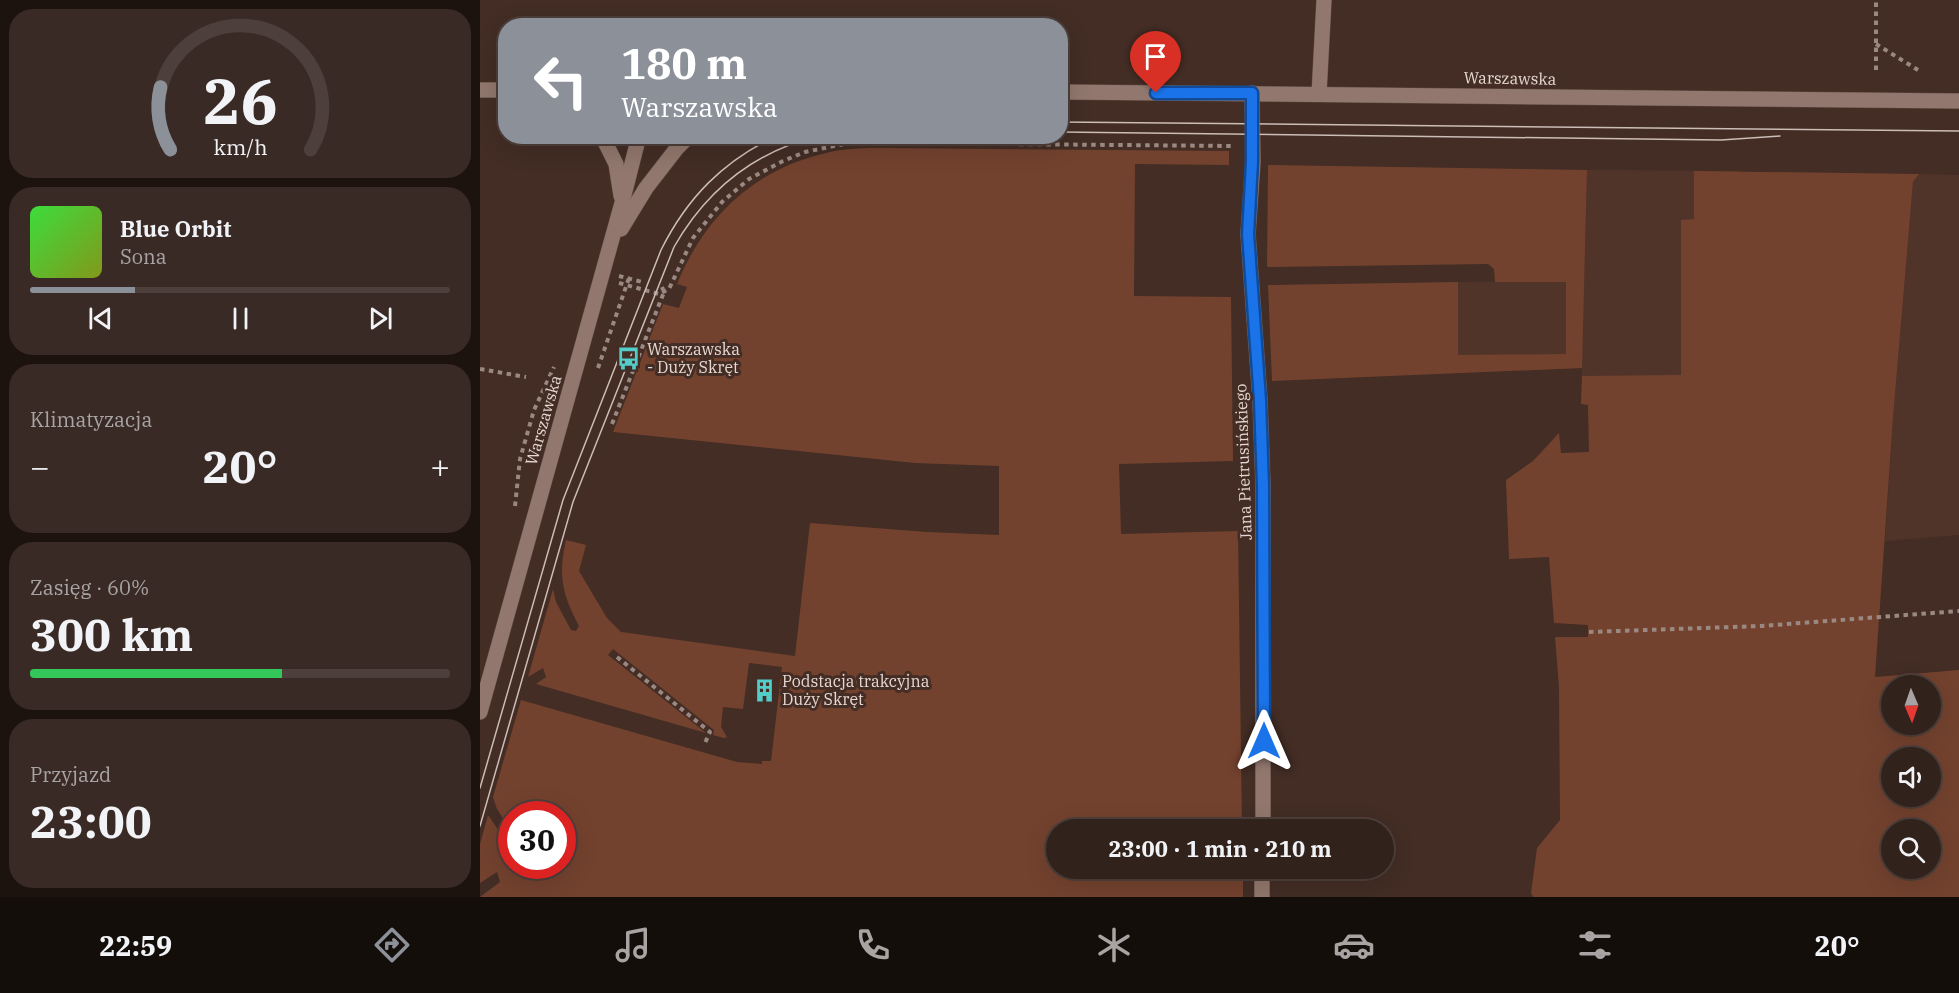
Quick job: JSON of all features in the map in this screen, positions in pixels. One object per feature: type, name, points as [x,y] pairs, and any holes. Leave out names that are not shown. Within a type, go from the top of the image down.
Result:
[{"type":"street","points":[[1319,94],[1324,0]]},
{"type":"street","points":[[480,90],[498,90]]},
{"type":"street","name":"Warszawska","points":[[1068,92],[1959,101]]},
{"type":"street","name":"Jana Pietrusińskiego","points":[[1252,93],[1248,234],[1260,400],[1263,486],[1263,819]]},
{"type":"street","points":[[606,144],[616,164],[622,203]]},
{"type":"street","name":"Warszawska","points":[[480,712],[637,144]]},
{"type":"street","points":[[612,237],[623,227],[646,188],[682,144]]},
{"type":"street","points":[[1262,879],[1262,897]]},
{"type":"path","points":[[1876,0],[1876,70]]},
{"type":"path","points":[[1876,44],[1918,70]]},
{"type":"path","points":[[663,289],[669,289],[693,238],[722,202],[749,180],[805,152],[844,144]]},
{"type":"path","points":[[997,144],[1252,145]]},
{"type":"path","points":[[616,275],[642,282]]},
{"type":"path","points":[[598,369],[629,278]]},
{"type":"path","points":[[614,281],[659,294],[663,289]]},
{"type":"path","points":[[612,424],[663,289]]},
{"type":"path","points":[[480,369],[526,377]]},
{"type":"path","points":[[1589,632],[1761,626],[1959,611]]},
{"type":"path","points":[[617,657],[710,732],[705,743]]},
{"type":"shaded area","points":[[863,148],[1229,151],[1229,165],[1135,164],[1134,296],[1231,297],[1233,461],[1119,464],[1121,534],[1238,531],[1242,819],[1046,819],[1046,879],[1243,879],[1243,897],[480,897],[500,882],[499,879],[576,879],[576,801],[498,801],[498,811],[493,797],[521,700],[737,762],[762,764],[762,761],[771,761],[782,667],[749,663],[743,709],[723,707],[721,727],[727,737],[724,738],[713,735],[714,730],[613,649],[608,655],[706,733],[536,684],[546,677],[543,668],[528,677],[553,589],[556,602],[571,630],[576,631],[579,626],[563,584],[562,564],[566,540],[586,545],[579,571],[607,618],[621,632],[795,656],[810,523],[999,535],[999,466],[915,463],[613,432],[663,304],[679,308],[687,287],[677,284],[688,260],[717,217],[755,184],[800,160],[841,150]]},
{"type":"shaded area","points":[[1268,165],[1587,170],[1582,368],[1272,381],[1268,285],[1458,282],[1458,355],[1566,354],[1566,282],[1495,282],[1494,269],[1488,264],[1267,267]]},
{"type":"shaded area","points":[[1587,170],[1739,171],[1737,398],[1581,404],[1582,368],[1458,373],[1458,282],[1584,281]]},
{"type":"shaded area","points":[[1694,171],[1919,174],[1913,182],[1893,418],[1875,677],[1881,676],[1881,735],[1941,735],[1941,675],[1899,675],[1959,670],[1959,897],[1533,897],[1531,893],[1537,848],[1560,820],[1559,687],[1555,637],[1588,637],[1588,625],[1554,623],[1549,557],[1509,559],[1506,480],[1533,461],[1559,433],[1561,453],[1589,452],[1588,405],[1581,404],[1582,376],[1681,375],[1681,220],[1694,219]]},
{"type":"shaded area","points":[[1919,174],[1959,175],[1959,535],[1885,541],[1913,182]]},
{"type":"shaded area","points":[[488,815],[498,830],[498,875],[497,872],[480,883],[480,844]]},
{"type":"tram line","points":[[1068,122],[1959,131]]},
{"type":"tram line","points":[[1068,132],[1721,140],[1780,136]]},
{"type":"tram line","points":[[480,788],[563,500],[661,250],[682,214],[708,183],[739,157],[761,144]]},
{"type":"tram line","points":[[480,826],[573,502],[674,247],[701,208],[734,176],[773,152],[793,144]]},
{"type":"place","name":"Warszawska - Duży Skręt","points":[[629,358]]},
{"type":"place","name":"Podstacja trakcyjna Duży Skręt","points":[[764,690]]},
{"type":"route","points":[[1156,93],[1252,93],[1252,162],[1248,234],[1260,400],[1263,486],[1264,741]]}]
